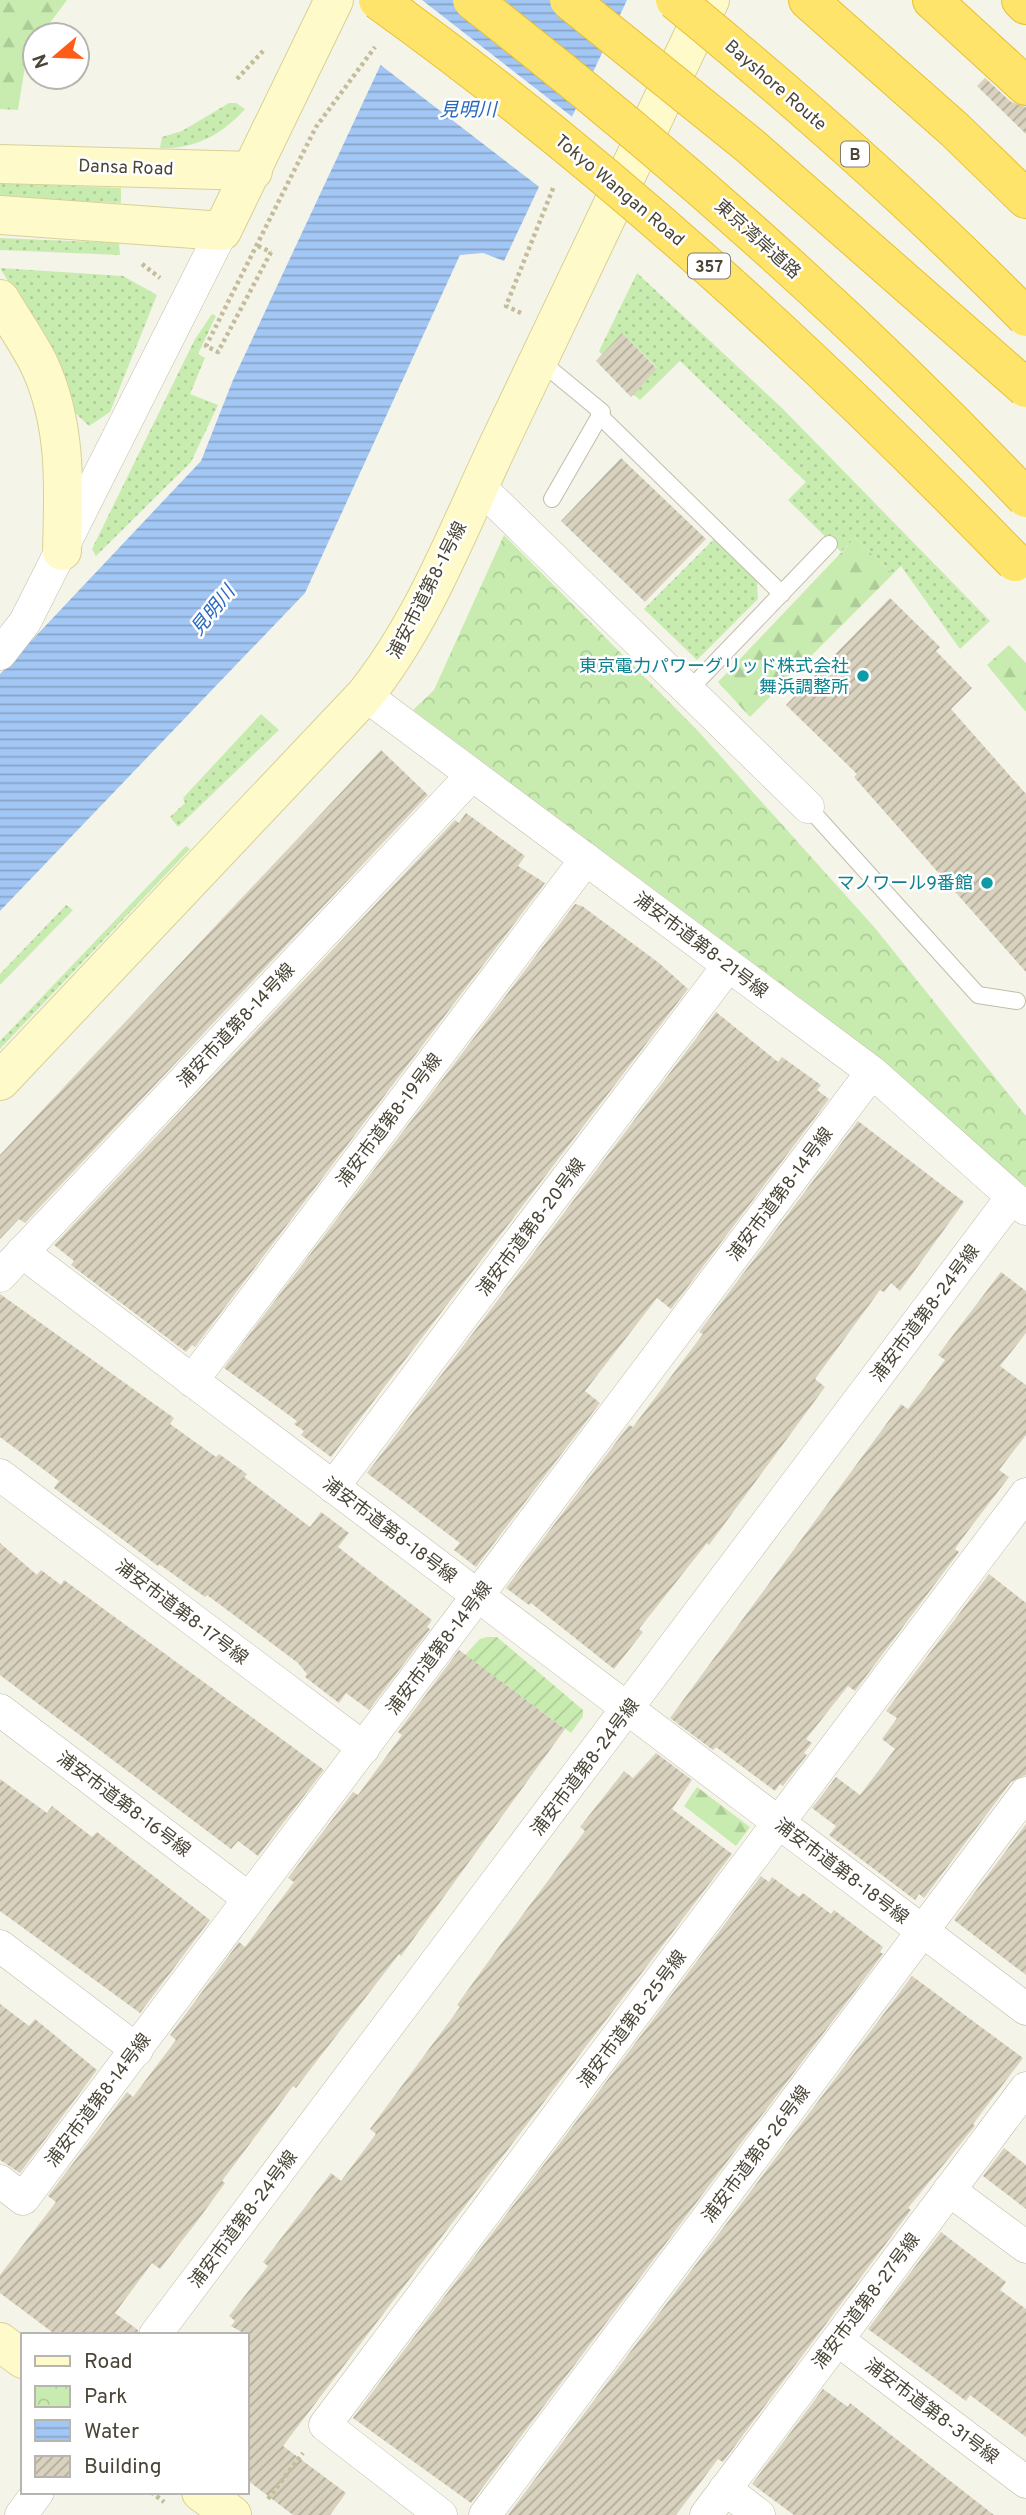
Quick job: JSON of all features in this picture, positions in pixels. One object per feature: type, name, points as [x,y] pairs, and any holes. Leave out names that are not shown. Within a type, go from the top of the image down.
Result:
[{"type":"highway","name":"Tokyo Wangan Road","points":[[378,0],[520,105],[718,273],[922,466],[1020,568]]},
{"type":"highway","name":"東京湾岸道路","points":[[471,0],[639,135],[790,268],[947,416],[1026,498]]},
{"type":"highway","points":[[569,0],[749,145],[1026,388]]},
{"type":"highway","name":"Bayshore Route","points":[[675,0],[779,86],[904,198],[1026,317]]},
{"type":"highway","points":[[808,0],[904,83],[1026,200]]},
{"type":"highway","points":[[932,0],[1026,86]]},
{"type":"highway","points":[[1021,0],[1026,5]]},
{"type":"street","points":[[0,654],[26,622],[62,551],[238,238],[253,171],[334,0]]},
{"type":"street","name":"浦安市道第8-1号線","points":[[0,1081],[365,695],[387,667],[415,618],[710,0]]},
{"type":"street","name":"Dansa Road","points":[[0,164],[253,171]]},
{"type":"street","points":[[0,215],[238,238]]},
{"type":"street","points":[[0,299],[39,364],[51,394],[65,461],[62,551]]},
{"type":"street","points":[[479,485],[808,807]]},
{"type":"street","name":"浦安市道第8-21号線","points":[[365,695],[872,1072],[1019,1203]]},
{"type":"street","name":"浦安市道第8-14号線","points":[[0,1276],[472,775]]},
{"type":"street","name":"浦安市道第8-19号線","points":[[192,1381],[586,859]]},
{"type":"street","name":"浦安市道第8-20号線","points":[[333,1487],[728,966]]},
{"type":"street","name":"浦安市道第8-14号線","points":[[0,2181],[23,2199],[872,1072]]},
{"type":"street","name":"浦安市道第8-24号線","points":[[157,2333],[628,1710],[1019,1203]]},
{"type":"street","name":"浦安市道第8-18号線","points":[[22,1252],[1026,2009]]},
{"type":"street","name":"浦安市道第8-17号線","points":[[0,1475],[364,1748]]},
{"type":"street","name":"浦安市道第8-25号線","points":[[325,2425],[1026,1494]]},
{"type":"street","name":"浦安市道第8-16号線","points":[[0,1710],[248,1898]]},
{"type":"street","name":"浦安市道第8-26号線","points":[[485,2515],[1026,1793]]},
{"type":"street","points":[[0,1946],[137,2050]]},
{"type":"street","name":"浦安市道第8-27号線","points":[[706,2515],[1026,2088]]},
{"type":"street","points":[[949,2190],[1026,2248]]},
{"type":"street","name":"浦安市道第8-31号線","points":[[838,2340],[1026,2482]]},
{"type":"street","points":[[0,2342],[21,2358]]},
{"type":"street","points":[[325,2425],[441,2515]]},
{"type":"street","points":[[725,2489],[759,2515]]},
{"type":"street","points":[[21,2515],[37,2494]]},
{"type":"street","points":[[206,2494],[247,2510]]},
{"type":"lane","points":[[539,360],[602,412],[552,499]]},
{"type":"lane","points":[[599,415],[782,594]]},
{"type":"lane","points":[[689,690],[829,544]]},
{"type":"lane","points":[[808,807],[978,995],[1017,1001]]},
{"type":"path","points":[[238,238],[271,252],[218,352],[206,346],[316,127],[377,45]]},
{"type":"path","points":[[525,315],[506,306],[556,182]]},
{"type":"path","points":[[247,2510],[325,2425]]},
{"type":"green space","points":[[0,0],[67,0],[51,21],[21,21],[21,91],[18,110],[0,109]]},
{"type":"green space","points":[[229,103],[236,103],[245,109],[217,133],[185,146],[160,148],[162,137],[182,131]]},
{"type":"green space","points":[[0,183],[121,188],[121,203],[0,198]]},
{"type":"green space","points":[[0,238],[119,243],[120,255],[0,250]]},
{"type":"green space","points":[[0,268],[123,276],[157,295],[110,412],[89,426],[72,410],[57,361]]},
{"type":"green space","points":[[637,273],[783,409],[990,621],[960,649],[901,566],[893,574],[855,538],[841,552],[788,500],[806,482],[680,361],[640,400],[633,394],[657,368],[623,334],[602,355],[599,351]]},
{"type":"green space","points":[[212,314],[216,316],[198,354],[205,358],[190,394],[218,405],[191,462],[96,556],[92,549],[195,339]]},
{"type":"green space","points":[[504,535],[698,731],[875,928],[1026,1116],[1026,1191],[847,1033],[413,710],[434,690]]},
{"type":"green space","points":[[715,538],[757,580],[758,599],[697,660],[644,609]]},
{"type":"green space","points":[[855,538],[893,574],[750,717],[718,682]]},
{"type":"green space","points":[[1009,645],[1026,663],[1026,712],[987,665]]},
{"type":"green space","points":[[261,714],[279,730],[178,827],[170,817],[185,803],[183,798]]},
{"type":"green space","points":[[186,846],[190,849],[0,1049],[0,1041]]},
{"type":"green space","points":[[66,905],[73,910],[0,985],[0,974]]},
{"type":"green space","points":[[497,1637],[583,1710],[583,1716],[571,1733],[465,1655],[480,1639]]},
{"type":"green space","points":[[697,1787],[750,1827],[736,1846],[684,1806]]},
{"type":"water","name":"見明川","points":[[411,0],[627,0],[504,261],[483,253],[460,255],[305,593],[0,911],[0,674],[201,461],[233,380]]},
{"type":"pier","points":[[408,0],[422,0],[575,119],[542,189],[378,63]]},
{"type":"building","points":[[985,78],[1011,102],[1026,107],[1026,134],[977,86]]},
{"type":"building","points":[[622,333],[657,369],[631,397],[596,361]]},
{"type":"building","points":[[621,458],[706,539],[645,602],[561,521]]},
{"type":"building","points":[[890,598],[940,647],[936,651],[972,688],[951,709],[1026,794],[1026,972],[854,777],[857,774],[786,705]]},
{"type":"building","points":[[381,750],[428,795],[25,1223],[19,1219],[0,1239],[0,1155]]},
{"type":"building","points":[[466,813],[525,856],[518,866],[545,883],[195,1347],[192,1345],[186,1352],[71,1265],[74,1261],[54,1245],[455,820],[459,823]]},
{"type":"building","points":[[575,904],[582,906],[659,963],[688,989],[331,1457],[301,1435],[304,1431],[294,1424],[297,1421],[224,1368]]},
{"type":"building","points":[[716,1012],[778,1062],[782,1057],[821,1085],[817,1090],[829,1099],[671,1309],[657,1298],[585,1391],[600,1403],[476,1567],[454,1550],[460,1543],[367,1473]]},
{"type":"building","points":[[858,1121],[964,1202],[900,1291],[891,1283],[884,1292],[880,1290],[815,1379],[825,1387],[709,1545],[707,1543],[639,1629],[643,1632],[614,1669],[531,1603],[529,1605],[506,1588],[629,1425],[633,1427],[703,1334],[699,1332]]},
{"type":"building","points":[[1001,1272],[1026,1291],[1026,1333],[1000,1366],[1026,1385],[1026,1435],[999,1470],[1009,1477],[955,1549],[959,1552],[855,1691],[848,1686],[806,1739],[812,1743],[804,1753],[807,1755],[783,1786],[780,1784],[775,1791],[716,1747],[713,1750],[670,1718],[901,1404],[908,1409],[945,1360],[938,1355]]},
{"type":"building","points":[[0,1294],[174,1418],[170,1424],[216,1457],[219,1454],[247,1474],[244,1477],[310,1527],[321,1512],[349,1533],[338,1547],[432,1620],[427,1627],[430,1629],[369,1710],[346,1693],[339,1703],[305,1677],[307,1674],[298,1663],[207,1595],[205,1597],[159,1564],[158,1566],[54,1488],[59,1481],[0,1437]]},
{"type":"building","points":[[0,1543],[37,1575],[41,1570],[61,1585],[64,1580],[324,1770],[258,1856],[238,1841],[231,1849],[0,1675]]},
{"type":"building","points":[[989,1574],[1026,1603],[1026,1775],[1011,1782],[924,1898],[919,1894],[915,1900],[829,1835],[836,1826],[812,1808],[836,1777],[860,1795],[895,1749],[882,1739],[897,1718],[886,1711]]},
{"type":"building","points":[[459,1650],[565,1729],[401,1956],[399,1954],[296,2088],[293,2086],[222,2181],[225,2183],[195,2224],[160,2269],[152,2263],[115,2313],[138,2330],[137,2333],[53,2333],[0,2293],[0,2275],[56,2202],[48,2196],[127,2092],[133,2097],[176,2040],[170,2035],[239,1942],[245,1947],[294,1882],[288,1878],[353,1792],[358,1795],[402,1735],[398,1732]]},
{"type":"building","points":[[656,1753],[692,1780],[672,1809],[732,1854],[283,2446],[346,2493],[330,2515],[293,2515],[248,2481],[248,2333],[231,2326],[235,2321],[229,2316],[268,2266],[263,2262],[331,2173],[341,2181],[376,2134],[370,2129],[585,1831],[580,1827],[624,1771],[633,1778]]},
{"type":"building","points":[[0,1779],[47,1813],[52,1806],[92,1837],[97,1832],[210,1920],[140,2013],[0,1911]]},
{"type":"building","points":[[1026,1824],[1026,1975],[954,1920]]},
{"type":"building","points":[[761,1876],[769,1882],[772,1877],[799,1897],[803,1893],[831,1914],[834,1910],[883,1947],[880,1952],[883,1954],[471,2503],[353,2418]]},
{"type":"building","points":[[912,1976],[1023,2058],[973,2124],[975,2126],[908,2208],[911,2210],[723,2462],[718,2459],[676,2515],[508,2515]]},
{"type":"building","points":[[0,2004],[29,2026],[35,2019],[97,2070],[20,2173],[0,2160]]},
{"type":"building","points":[[1004,2148],[1026,2165],[1026,2209],[983,2176]]},
{"type":"building","points":[[941,2232],[1006,2282],[1000,2290],[1026,2309],[1026,2437],[970,2395],[966,2401],[868,2329]]},
{"type":"building","points":[[823,2389],[848,2407],[850,2403],[994,2515],[794,2515],[752,2484]]},
{"type":"place","name":"東京電力パワーグリッド株式会社 舞浜調整所","points":[[863,676]]},
{"type":"place","name":"マノワール9番館","points":[[987,883]]}]
